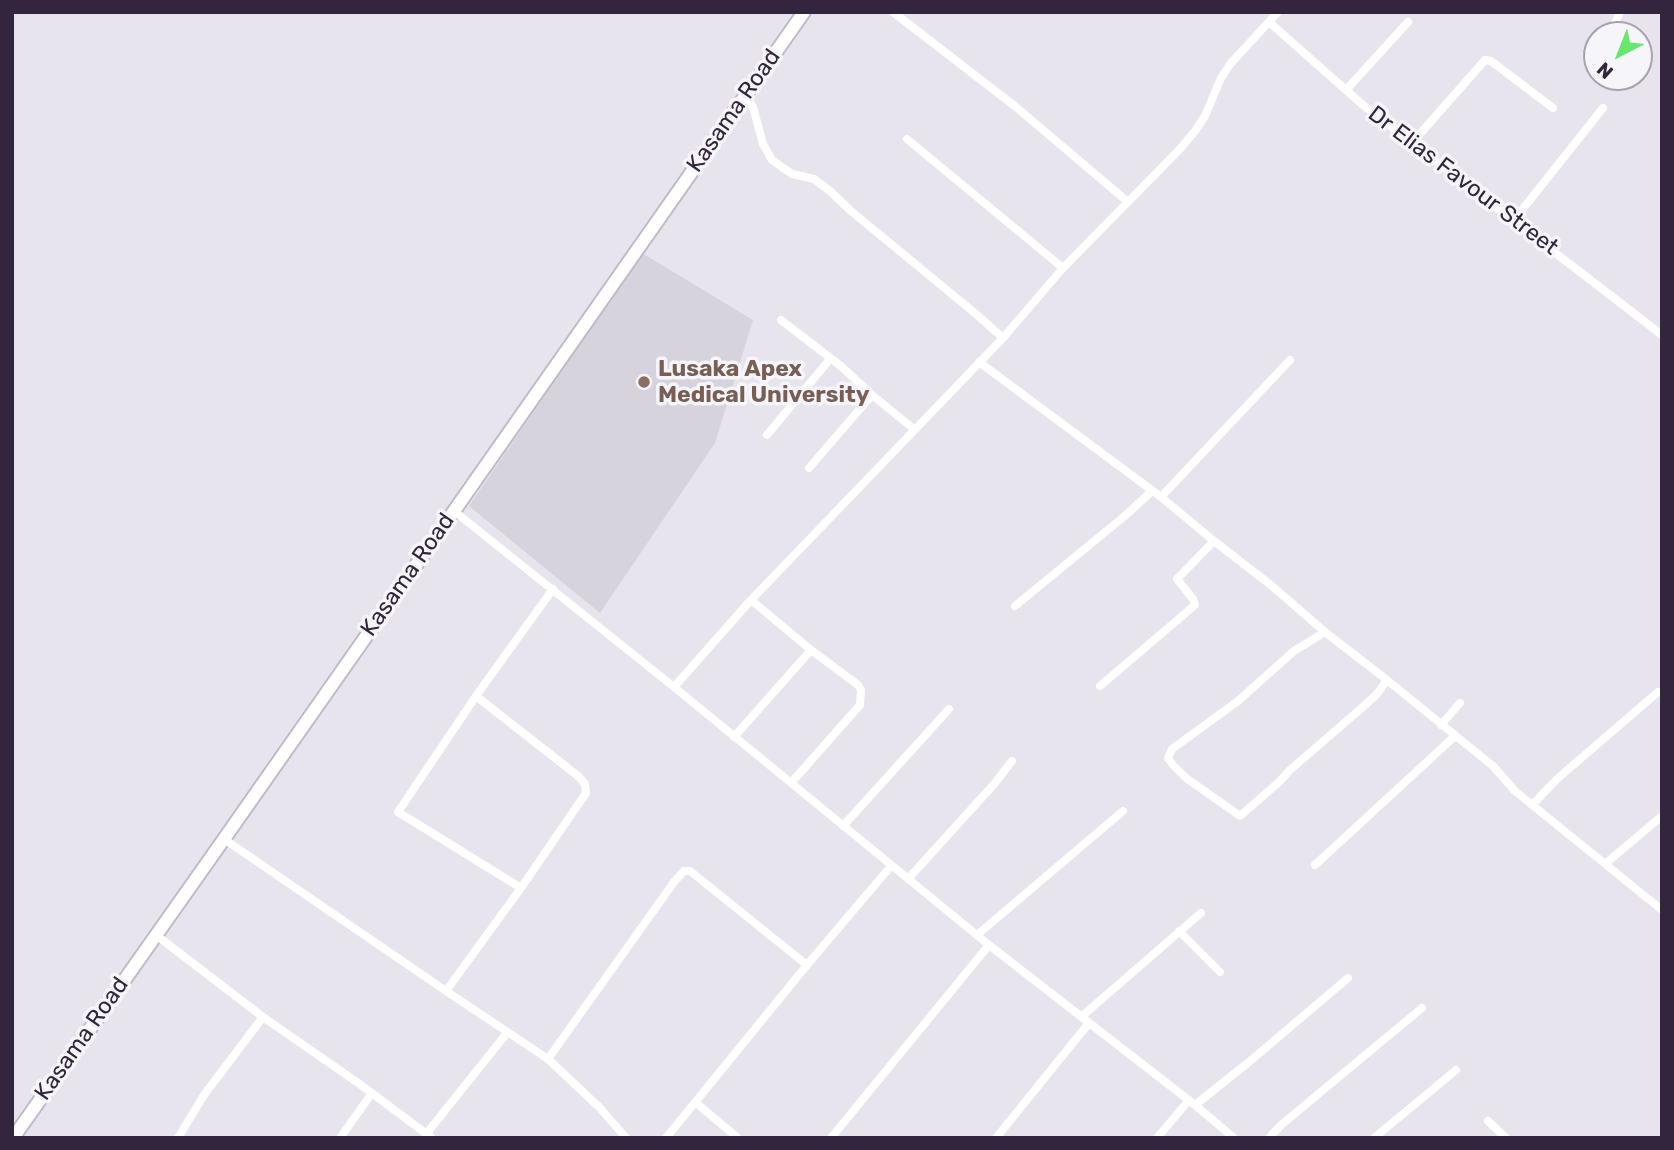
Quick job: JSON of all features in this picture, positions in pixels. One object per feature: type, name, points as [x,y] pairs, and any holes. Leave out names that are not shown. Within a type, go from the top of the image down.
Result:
[{"type":"street","name":"Kasama Road","points":[[12,1138],[804,12]]},
{"type":"street","points":[[893,12],[1007,100],[1128,202]]},
{"type":"street","points":[[674,687],[751,600],[1003,338],[1063,268],[1180,149],[1205,116],[1221,78],[1231,63],[1278,12]]},
{"type":"street","name":"Dr Elias Favour Street","points":[[1269,22],[1411,144],[1662,335]]},
{"type":"street","points":[[1346,90],[1408,22]]},
{"type":"street","points":[[1411,144],[1485,60],[1491,61],[1553,108]]},
{"type":"street","points":[[742,100],[753,107],[763,144],[772,160],[792,174],[814,179],[830,191],[1003,338]]},
{"type":"street","points":[[1514,220],[1603,108]]},
{"type":"street","points":[[907,139],[1063,268]]},
{"type":"street","points":[[781,320],[842,367],[914,429]]},
{"type":"street","points":[[767,435],[830,359]]},
{"type":"street","points":[[1161,497],[1290,360]]},
{"type":"street","points":[[979,362],[1161,497],[1272,586],[1325,632],[1493,766],[1515,791],[1662,910]]},
{"type":"street","points":[[809,468],[872,395]]},
{"type":"street","points":[[1015,606],[1152,491]]},
{"type":"street","points":[[454,511],[989,945],[1192,1102],[1234,1138]]},
{"type":"street","points":[[1100,686],[1195,605],[1177,579],[1214,541]]},
{"type":"street","points":[[521,888],[398,812],[476,696],[553,589]]},
{"type":"street","points":[[751,600],[861,690],[860,705],[791,783]]},
{"type":"street","points":[[1325,632],[1294,651],[1238,701],[1172,749],[1168,758],[1172,765],[1240,816],[1377,694],[1387,680]]},
{"type":"street","points":[[734,737],[810,650]]},
{"type":"street","points":[[1532,805],[1557,779],[1658,692]]},
{"type":"street","points":[[446,992],[586,793],[585,784],[578,776],[476,696]]},
{"type":"street","points":[[1441,724],[1460,703]]},
{"type":"street","points":[[844,826],[949,709]]},
{"type":"street","points":[[1315,865],[1455,736]]},
{"type":"street","points":[[908,879],[1012,761]]},
{"type":"street","points":[[977,935],[1123,811]]},
{"type":"street","points":[[1605,864],[1662,816]]},
{"type":"street","points":[[224,839],[548,1059],[600,1108],[626,1138]]},
{"type":"street","points":[[666,1138],[891,866]]},
{"type":"street","points":[[548,1059],[674,882],[684,872],[690,871],[807,965]]},
{"type":"street","points":[[1081,1017],[1201,913]]},
{"type":"street","points":[[1179,932],[1220,972]]},
{"type":"street","points":[[156,935],[263,1017],[429,1135],[507,1032]]},
{"type":"street","points":[[831,1138],[989,945]]},
{"type":"street","points":[[1157,1138],[1192,1102],[1249,1062],[1348,978]]},
{"type":"street","points":[[1269,1138],[1422,1008]]},
{"type":"street","points":[[178,1138],[204,1095],[263,1017]]},
{"type":"street","points":[[996,1138],[1089,1023]]},
{"type":"street","points":[[1374,1138],[1457,1070]]},
{"type":"street","points":[[340,1138],[372,1093]]},
{"type":"street","points":[[695,1102],[738,1138]]},
{"type":"street","points":[[1488,1121],[1506,1138]]},
{"type":"shaded area","name":"Lusaka Apex Medical University","points":[[642,253],[753,320],[715,443],[600,613],[469,506]]},
{"type":"place","name":"Lusaka Apex Medical University","points":[[644,382]]}]
